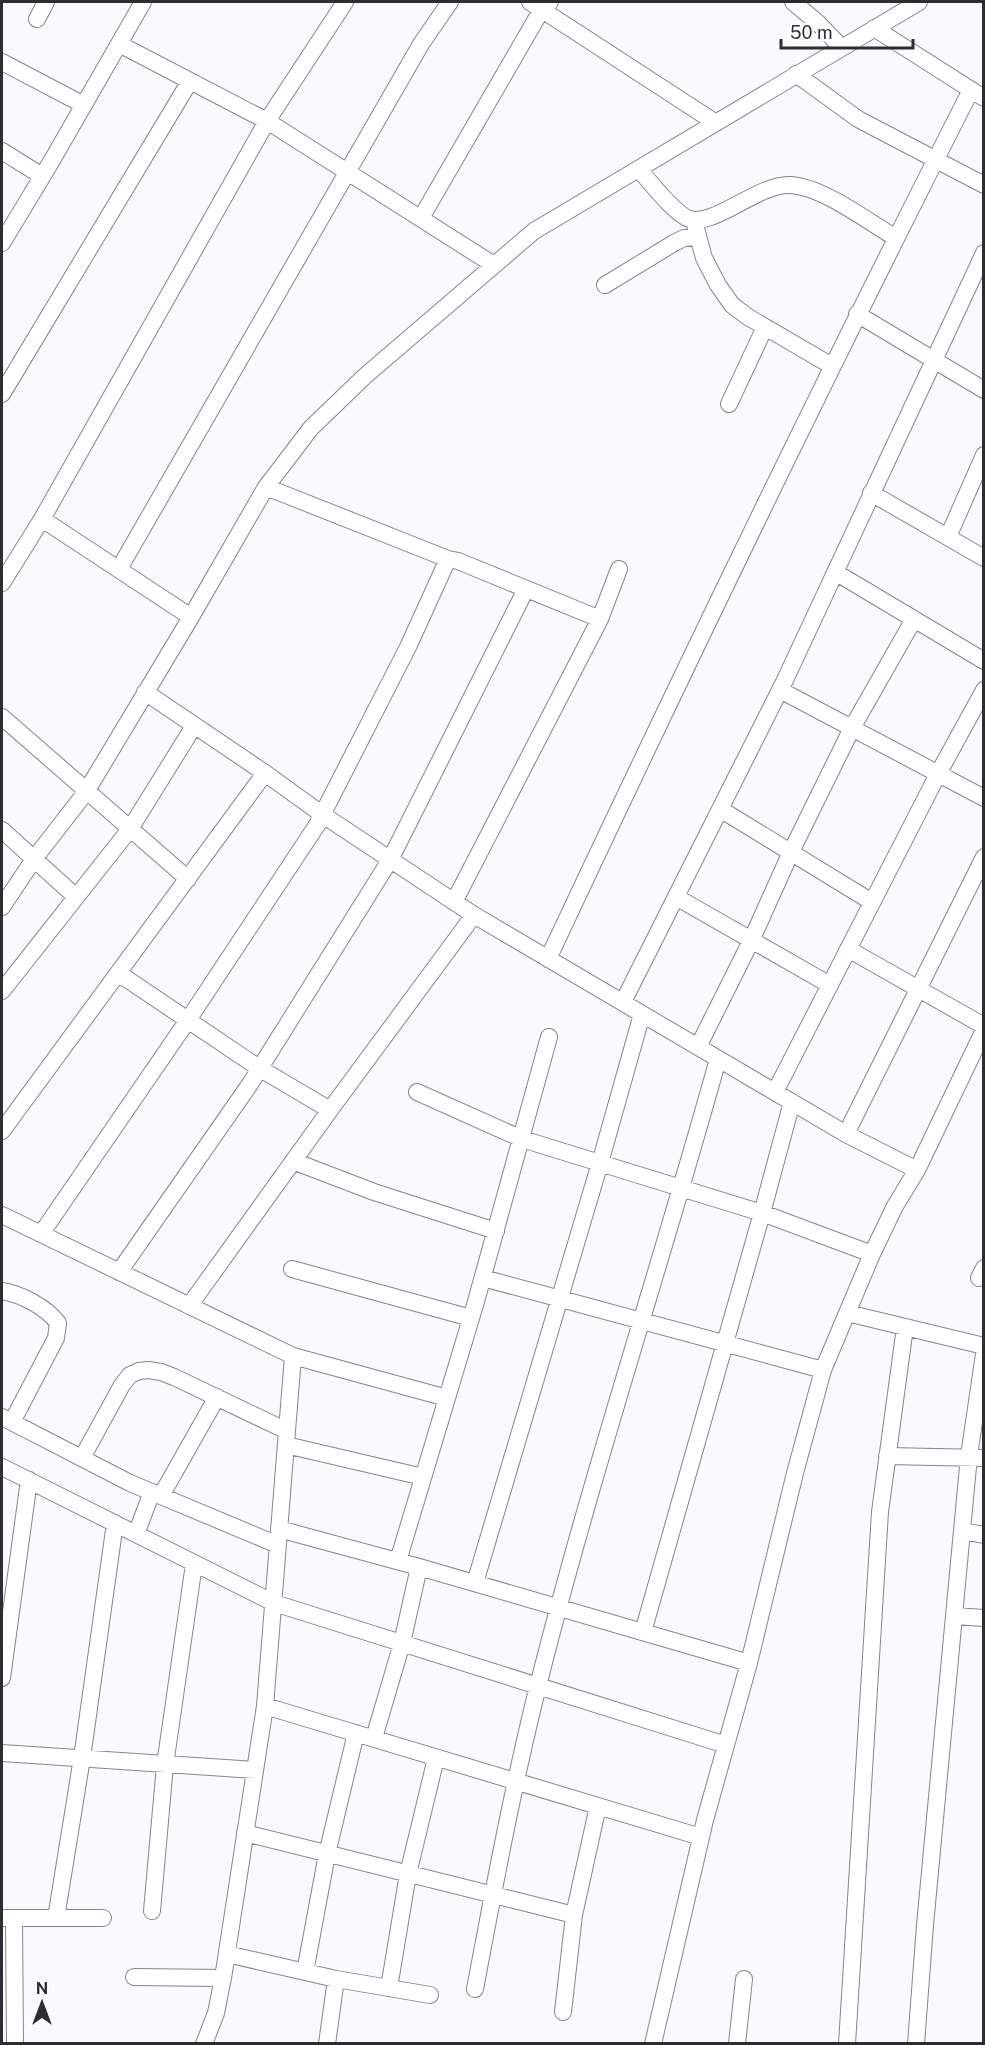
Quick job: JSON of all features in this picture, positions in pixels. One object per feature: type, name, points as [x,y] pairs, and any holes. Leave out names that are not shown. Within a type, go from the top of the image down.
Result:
[{"type":"street","points":[[37,19],[46,2]]},
{"type":"street","points":[[2,243],[143,2]]},
{"type":"street","points":[[2,583],[42,519],[267,121],[345,2]]},
{"type":"street","points":[[119,569],[421,44],[450,2]]},
{"type":"street","points":[[793,2],[819,23],[841,47]]},
{"type":"street","points":[[2,906],[34,859],[86,792],[266,487],[311,428],[365,376],[534,231],[919,2]]},
{"type":"street","points":[[421,218],[540,4],[716,123]]},
{"type":"street","points":[[548,958],[681,675],[831,366],[935,161],[977,94],[874,28]]},
{"type":"street","points":[[118,44],[267,121],[494,265]]},
{"type":"street","points":[[3,66],[84,105]]},
{"type":"street","points":[[796,74],[858,119],[935,161],[984,184]]},
{"type":"street","points":[[2,394],[190,81]]},
{"type":"street","points":[[2,151],[42,176]]},
{"type":"street","points":[[638,169],[696,229],[709,267],[732,305],[831,366]]},
{"type":"street","points":[[605,285],[684,238],[705,220],[758,192],[775,186],[789,185],[812,189],[896,238]]},
{"type":"street","points":[[623,1002],[780,690],[984,253]]},
{"type":"street","points":[[857,315],[984,390]]},
{"type":"street","points":[[729,404],[765,327]]},
{"type":"street","points":[[948,537],[984,455]]},
{"type":"street","points":[[266,487],[600,619]]},
{"type":"street","points":[[871,493],[984,558]]},
{"type":"street","points":[[42,519],[191,616]]},
{"type":"street","points":[[41,1234],[188,1020],[323,815],[408,647],[448,559]]},
{"type":"street","points":[[454,902],[600,619],[620,569]]},
{"type":"street","points":[[835,572],[984,661]]},
{"type":"street","points":[[118,1272],[259,1068],[390,860],[526,589]]},
{"type":"street","points":[[698,1047],[852,728],[914,620]]},
{"type":"street","points":[[780,690],[984,798]]},
{"type":"street","points":[[775,1092],[938,774],[984,690]]},
{"type":"street","points":[[145,692],[323,815],[474,915],[846,1134],[917,1170]]},
{"type":"street","points":[[2,717],[188,879]]},
{"type":"street","points":[[2,991],[130,829],[194,726]]},
{"type":"street","points":[[2,1131],[265,773]]},
{"type":"street","points":[[720,809],[872,902]]},
{"type":"street","points":[[2,830],[76,897]]},
{"type":"street","points":[[846,1134],[984,857]]},
{"type":"street","points":[[676,897],[830,985]]},
{"type":"street","points":[[189,1306],[474,915]]},
{"type":"street","points":[[653,2043],[701,1837],[749,1663],[795,1473],[823,1370],[872,1254],[895,1206],[917,1170],[984,1028],[848,949]]},
{"type":"street","points":[[118,973],[259,1068],[330,1110]]},
{"type":"street","points":[[476,1584],[642,1014]]},
{"type":"street","points":[[398,1562],[483,1278],[549,1038]]},
{"type":"street","points":[[475,1989],[515,1781],[538,1686],[718,1059]]},
{"type":"street","points":[[417,1092],[522,1139],[762,1213],[872,1254]]},
{"type":"street","points":[[643,1632],[726,1344],[792,1102]]},
{"type":"street","points":[[293,1161],[374,1192],[496,1231]]},
{"type":"street","points":[[2,1215],[293,1356],[447,1398]]},
{"type":"street","points":[[292,1269],[471,1318]]},
{"type":"street","points":[[483,1278],[823,1370]]},
{"type":"street","points":[[2,1292],[37,1305],[58,1323],[53,1344],[7,1420],[82,1458],[157,1494],[278,1537],[419,1567],[749,1663]]},
{"type":"street","points":[[847,1312],[984,1346]]},
{"type":"street","points":[[847,2043],[880,1512],[905,1327]]},
{"type":"street","points":[[916,2043],[924,1925],[963,1531],[976,1457],[984,1354]]},
{"type":"street","points":[[204,2043],[216,2013],[223,1978],[265,1706],[293,1356]]},
{"type":"street","points":[[82,1458],[122,1385],[130,1375],[148,1370],[174,1377],[217,1397],[287,1438],[423,1477]]},
{"type":"street","points":[[136,1534],[157,1494],[217,1397]]},
{"type":"street","points":[[887,1455],[976,1457]]},
{"type":"street","points":[[2,1467],[274,1603],[726,1745]]},
{"type":"street","points":[[2,1678],[29,1480]]},
{"type":"street","points":[[56,1918],[82,1758],[115,1523]]},
{"type":"street","points":[[963,1531],[984,1535]]},
{"type":"street","points":[[152,1911],[165,1765],[194,1564]]},
{"type":"street","points":[[374,1738],[402,1643],[419,1567]]},
{"type":"street","points":[[955,1616],[984,1618]]},
{"type":"street","points":[[265,1706],[701,1837]]},
{"type":"street","points":[[305,1972],[327,1854],[356,1733]]},
{"type":"street","points":[[2,1753],[255,1770]]},
{"type":"street","points":[[389,1988],[408,1874],[436,1758]]},
{"type":"street","points":[[563,2012],[574,1916],[598,1806]]},
{"type":"street","points":[[245,1833],[574,1916]]},
{"type":"street","points":[[15,2043],[8,1919],[103,1918]]},
{"type":"street","points":[[227,1954],[336,1980],[430,1995]]},
{"type":"street","points":[[134,1977],[223,1978]]},
{"type":"street","points":[[737,2043],[744,1979]]},
{"type":"street","points":[[327,2043],[336,1980]]}]
